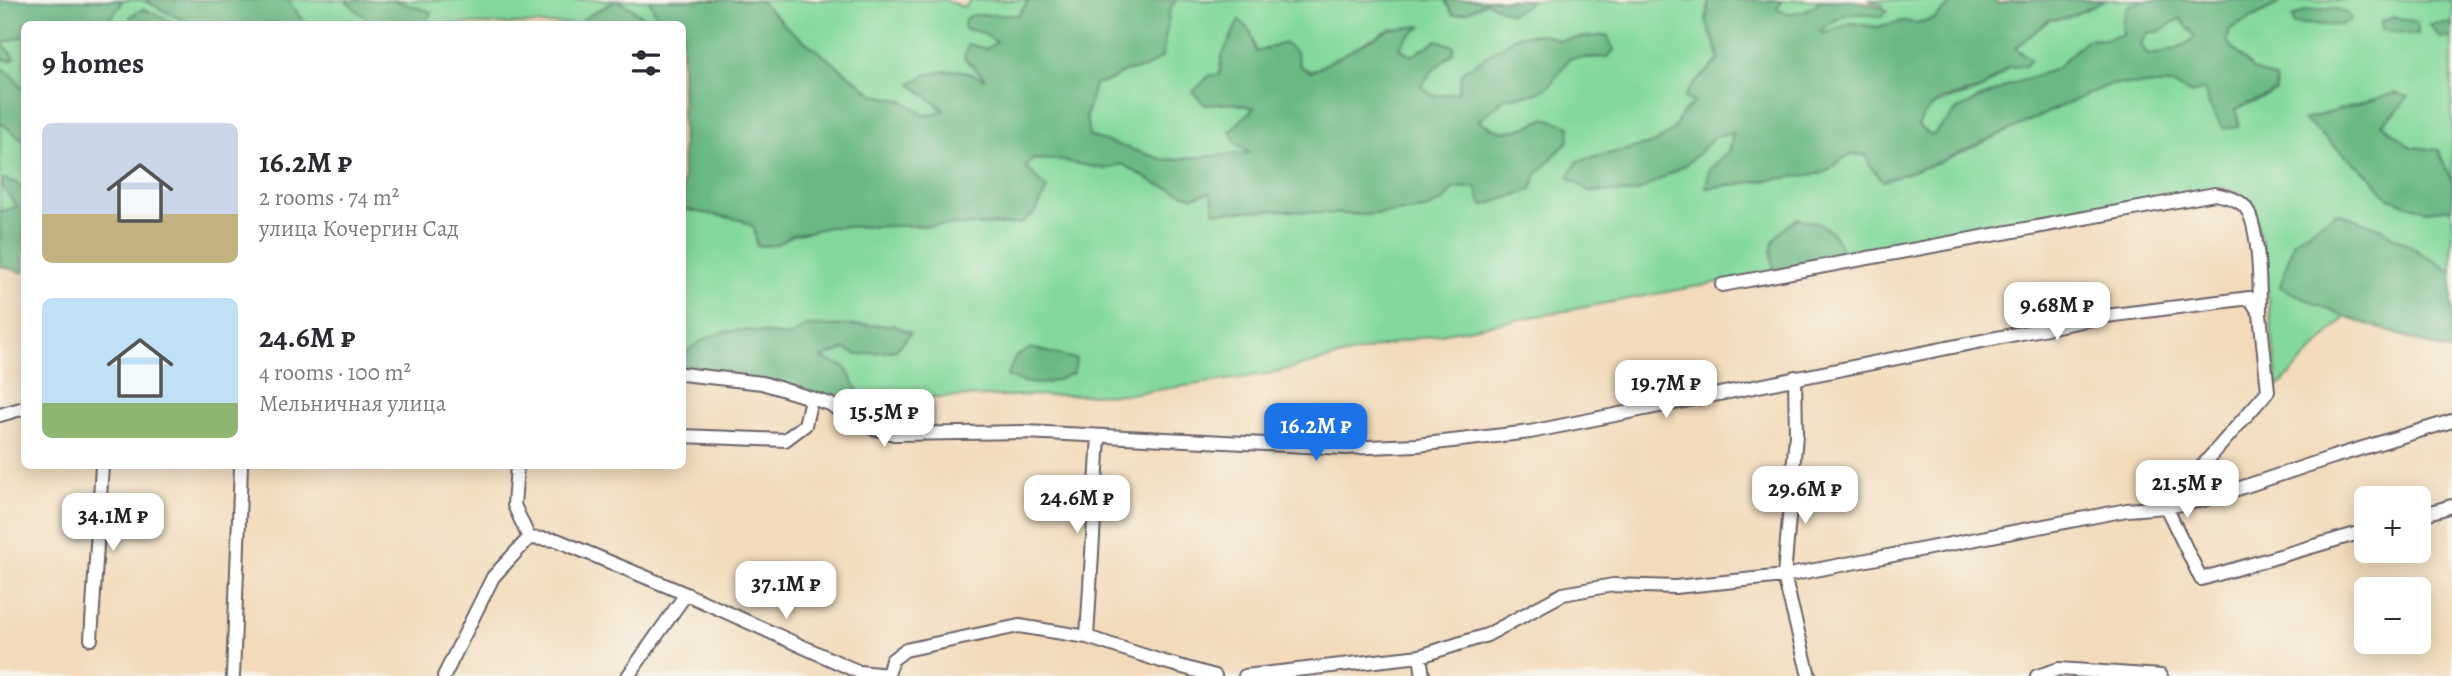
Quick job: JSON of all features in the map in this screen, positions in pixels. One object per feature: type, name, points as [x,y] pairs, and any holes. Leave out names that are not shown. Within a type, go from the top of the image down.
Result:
[{"type":"street","points":[[1722,285],[2216,194],[2243,204],[2250,215],[2259,261],[2260,314],[2268,391],[2165,507]]},
{"type":"street","points":[[686,374],[762,383],[830,404],[855,423],[894,434],[1026,432],[1345,448],[1417,445],[1530,432],[2106,316],[2250,298],[2260,314]]},
{"type":"street","points":[[1795,377],[1796,435],[1784,576],[1809,676]]},
{"type":"street","points":[[686,436],[785,440],[805,425],[811,399]]},
{"type":"street","points":[[0,415],[21,409]]},
{"type":"street","points":[[1245,676],[1420,656],[1487,635],[1563,594],[1612,585],[1675,587],[1784,576],[2127,510],[2204,500],[2452,421]]},
{"type":"street","points":[[1087,637],[1099,436]]},
{"type":"street","points":[[91,639],[102,469]]},
{"type":"street","points":[[233,676],[241,469]]},
{"type":"street","points":[[517,469],[514,505],[529,538]]},
{"type":"street","points":[[2431,512],[2452,506]]},
{"type":"street","points":[[2165,507],[2201,579],[2354,534]]},
{"type":"street","points":[[529,538],[557,540],[859,671],[888,675],[892,660],[905,650],[1018,626],[1087,637],[1215,676]]},
{"type":"street","points":[[444,676],[494,577],[529,538]]},
{"type":"street","points":[[628,676],[686,594]]},
{"type":"street","points":[[1420,656],[1423,676]]},
{"type":"street","points":[[2037,676],[2059,669],[2161,676]]},
{"type":"green space","points":[[0,0],[120,0],[121,5],[108,21],[21,21],[21,37],[2,43],[15,58],[11,61],[0,58]]},
{"type":"green space","points":[[120,0],[143,0],[185,21],[169,21],[143,10],[131,16],[130,21],[108,21],[121,5]]},
{"type":"green space","points":[[143,0],[288,0],[303,21],[185,21]]},
{"type":"green space","points":[[288,0],[345,0],[370,21],[303,21]]},
{"type":"green space","points":[[345,0],[392,0],[432,12],[426,21],[370,21]]},
{"type":"green space","points":[[392,0],[617,0],[582,21],[426,21],[431,12]]},
{"type":"green space","points":[[617,0],[640,14],[644,21],[582,21]]},
{"type":"green space","points":[[619,0],[649,0],[660,21],[644,21],[640,14]]},
{"type":"green space","points":[[649,0],[759,0],[789,29],[875,95],[903,101],[926,116],[944,110],[911,84],[927,74],[958,70],[986,79],[964,58],[968,44],[986,49],[997,42],[981,32],[964,29],[965,19],[972,15],[1018,15],[1028,2],[1026,0],[1176,0],[1170,9],[1162,57],[1145,68],[1124,72],[1111,80],[1095,84],[1086,116],[1089,136],[1165,160],[1249,153],[1236,143],[1230,131],[1254,108],[1233,103],[1205,105],[1193,92],[1210,75],[1219,75],[1222,56],[1239,20],[1251,32],[1256,52],[1284,43],[1296,52],[1300,66],[1311,72],[1390,29],[1423,26],[1408,36],[1399,48],[1412,56],[1437,40],[1454,46],[1453,53],[1432,71],[1421,86],[1434,96],[1458,92],[1462,72],[1519,35],[1543,34],[1558,40],[1607,35],[1614,50],[1608,57],[1570,58],[1549,86],[1537,93],[1505,98],[1479,120],[1496,130],[1504,131],[1520,129],[1546,118],[1570,126],[1569,140],[1537,174],[1531,190],[1482,206],[1476,187],[1454,188],[1443,201],[1426,209],[1364,215],[1273,210],[1215,212],[1211,192],[1193,197],[1157,184],[1122,164],[1105,169],[1058,160],[1033,159],[1026,167],[1047,189],[1036,212],[1020,224],[829,227],[793,235],[775,245],[757,246],[754,227],[741,220],[686,210],[686,21],[660,21]]},
{"type":"green space","points":[[759,0],[945,0],[963,7],[973,0],[1028,2],[1018,15],[964,29],[981,32],[997,42],[986,49],[988,80],[949,71],[931,74],[911,83],[945,111],[926,116],[903,101],[875,95],[789,29]]},
{"type":"green space","points":[[1176,0],[1445,0],[1454,15],[1467,12],[1486,2],[1528,4],[1530,0],[1708,0],[1707,22],[1719,60],[1707,73],[1695,102],[1682,113],[1673,130],[1655,143],[1578,161],[1589,191],[1634,193],[1687,164],[1715,137],[1733,132],[1730,150],[1709,170],[1707,188],[1823,173],[1850,154],[1866,155],[1871,167],[1883,181],[1942,161],[2110,84],[2174,85],[2192,94],[2204,89],[2210,107],[2239,126],[2236,109],[2276,91],[2275,79],[2252,69],[2227,42],[2230,29],[2285,0],[2452,0],[2452,182],[2438,150],[2411,147],[2382,123],[2396,112],[2408,97],[2305,121],[2372,178],[2389,198],[2426,211],[2452,208],[2452,272],[2381,229],[2280,286],[2345,317],[2278,387],[2262,241],[2250,201],[2225,188],[1408,340],[1267,374],[1129,394],[932,397],[933,432],[881,428],[859,415],[861,396],[820,358],[845,349],[806,326],[788,337],[746,331],[721,333],[709,337],[686,353],[686,210],[741,220],[754,227],[758,246],[775,245],[793,235],[829,227],[1020,224],[1026,167],[1032,159],[1058,160],[1105,169],[1122,164],[1157,184],[1211,192],[1216,212],[1273,210],[1364,215],[1426,209],[1443,201],[1454,188],[1477,187],[1482,206],[1531,190],[1536,174],[1569,140],[1546,118],[1523,129],[1499,132],[1478,120],[1505,98],[1537,93],[1549,86],[1570,58],[1607,57],[1606,35],[1558,40],[1543,34],[1458,92],[1434,96],[1420,87],[1432,71],[1453,53],[1437,40],[1412,56],[1399,47],[1421,27],[1390,29],[1311,72],[1267,49],[1256,52],[1251,32],[1230,41],[1222,56],[1219,75],[1206,105],[1233,103],[1255,108],[1231,131],[1250,153],[1165,160],[1088,136],[1086,116],[1095,84],[1111,80],[1124,72],[1145,68],[1162,57],[1170,9]]},
{"type":"green space","points":[[1445,0],[1530,0],[1511,14],[1486,2],[1467,12],[1453,15]]},
{"type":"green space","points":[[1708,0],[1782,0],[1777,9],[1794,13],[1806,10],[1821,0],[1847,1],[1874,5],[1887,11],[1882,17],[1862,14],[1843,16],[1820,31],[1824,34],[1851,23],[1877,27],[1903,21],[1916,23],[1934,19],[1956,0],[1991,0],[2000,4],[2012,0],[2106,0],[2067,18],[2049,20],[2015,48],[2031,60],[2025,66],[2008,67],[1982,89],[1937,102],[1924,115],[1918,126],[1932,136],[1958,109],[2009,85],[2056,69],[2086,40],[2123,35],[2122,23],[2128,5],[2140,0],[2285,0],[2230,29],[2227,42],[2252,69],[2275,79],[2276,91],[2236,109],[2239,126],[2223,129],[2204,90],[2192,94],[2174,85],[2110,84],[1942,161],[1883,181],[1871,167],[1866,155],[1850,154],[1823,173],[1706,188],[1709,170],[1730,150],[1733,133],[1715,137],[1687,164],[1635,193],[1589,191],[1568,177],[1578,161],[1655,143],[1673,130],[1682,113],[1694,102],[1684,98],[1689,89],[1719,60],[1707,22]],"holes":[[[2180,18],[2196,37],[2174,49],[2148,55],[2140,44],[2149,32],[2158,32]]]},
{"type":"green space","points":[[1782,0],[1821,0],[1806,10],[1788,13],[1777,9]]},
{"type":"green space","points":[[1869,0],[1956,0],[1934,19],[1916,23],[1903,21],[1877,27],[1851,23],[1823,34],[1819,31],[1849,14],[1882,17],[1883,5]]},
{"type":"green space","points":[[2106,0],[2140,0],[2123,35],[2086,40],[2056,69],[1989,94],[1958,109],[1932,137],[1918,126],[1922,117],[1936,105],[1981,89],[1998,77],[2023,53],[2015,48],[2049,20],[2067,18]]},
{"type":"green space","points":[[2334,8],[2348,14],[2351,19],[2342,25],[2294,24],[2293,17],[2305,11]]},
{"type":"green space","points":[[143,9],[169,21],[130,21],[131,16]]},
{"type":"green space","points":[[2394,17],[2417,22],[2418,35],[2382,30],[2381,22]]},
{"type":"green space","points":[[2180,18],[2197,37],[2174,49],[2149,55],[2140,44],[2149,32],[2158,31]]},
{"type":"green space","points":[[2429,24],[2452,24],[2452,38],[2441,38]]},
{"type":"green space","points":[[21,37],[21,87],[11,74],[0,68],[0,58],[11,61],[15,58],[2,43]]},
{"type":"green space","points":[[0,68],[11,74],[21,87],[21,139],[0,122]]},
{"type":"green space","points":[[2395,93],[2408,97],[2382,124],[2411,147],[2438,150],[2452,182],[2452,208],[2426,211],[2389,198],[2372,178],[2304,120]]},
{"type":"green space","points":[[0,122],[21,139],[21,187],[17,183],[8,195],[18,208],[0,211]]},
{"type":"green space","points":[[3,179],[21,187],[21,272],[0,266],[0,211],[17,207],[2,186]]},
{"type":"green space","points":[[2337,212],[2381,229],[2452,272],[2452,352],[2345,317],[2280,287],[2294,241]]},
{"type":"green space","points":[[1798,218],[1817,223],[1829,230],[1838,241],[1846,259],[1775,272],[1771,254],[1774,241],[1783,229]]},
{"type":"green space","points":[[893,325],[911,333],[896,350],[858,355],[845,349],[821,358],[845,367],[861,396],[859,415],[802,388],[707,372],[694,365],[686,366],[686,353],[709,337],[746,331],[788,337],[806,326]]},
{"type":"green space","points":[[1031,348],[1076,359],[1074,372],[1041,384],[1007,376],[1015,357]]}]
